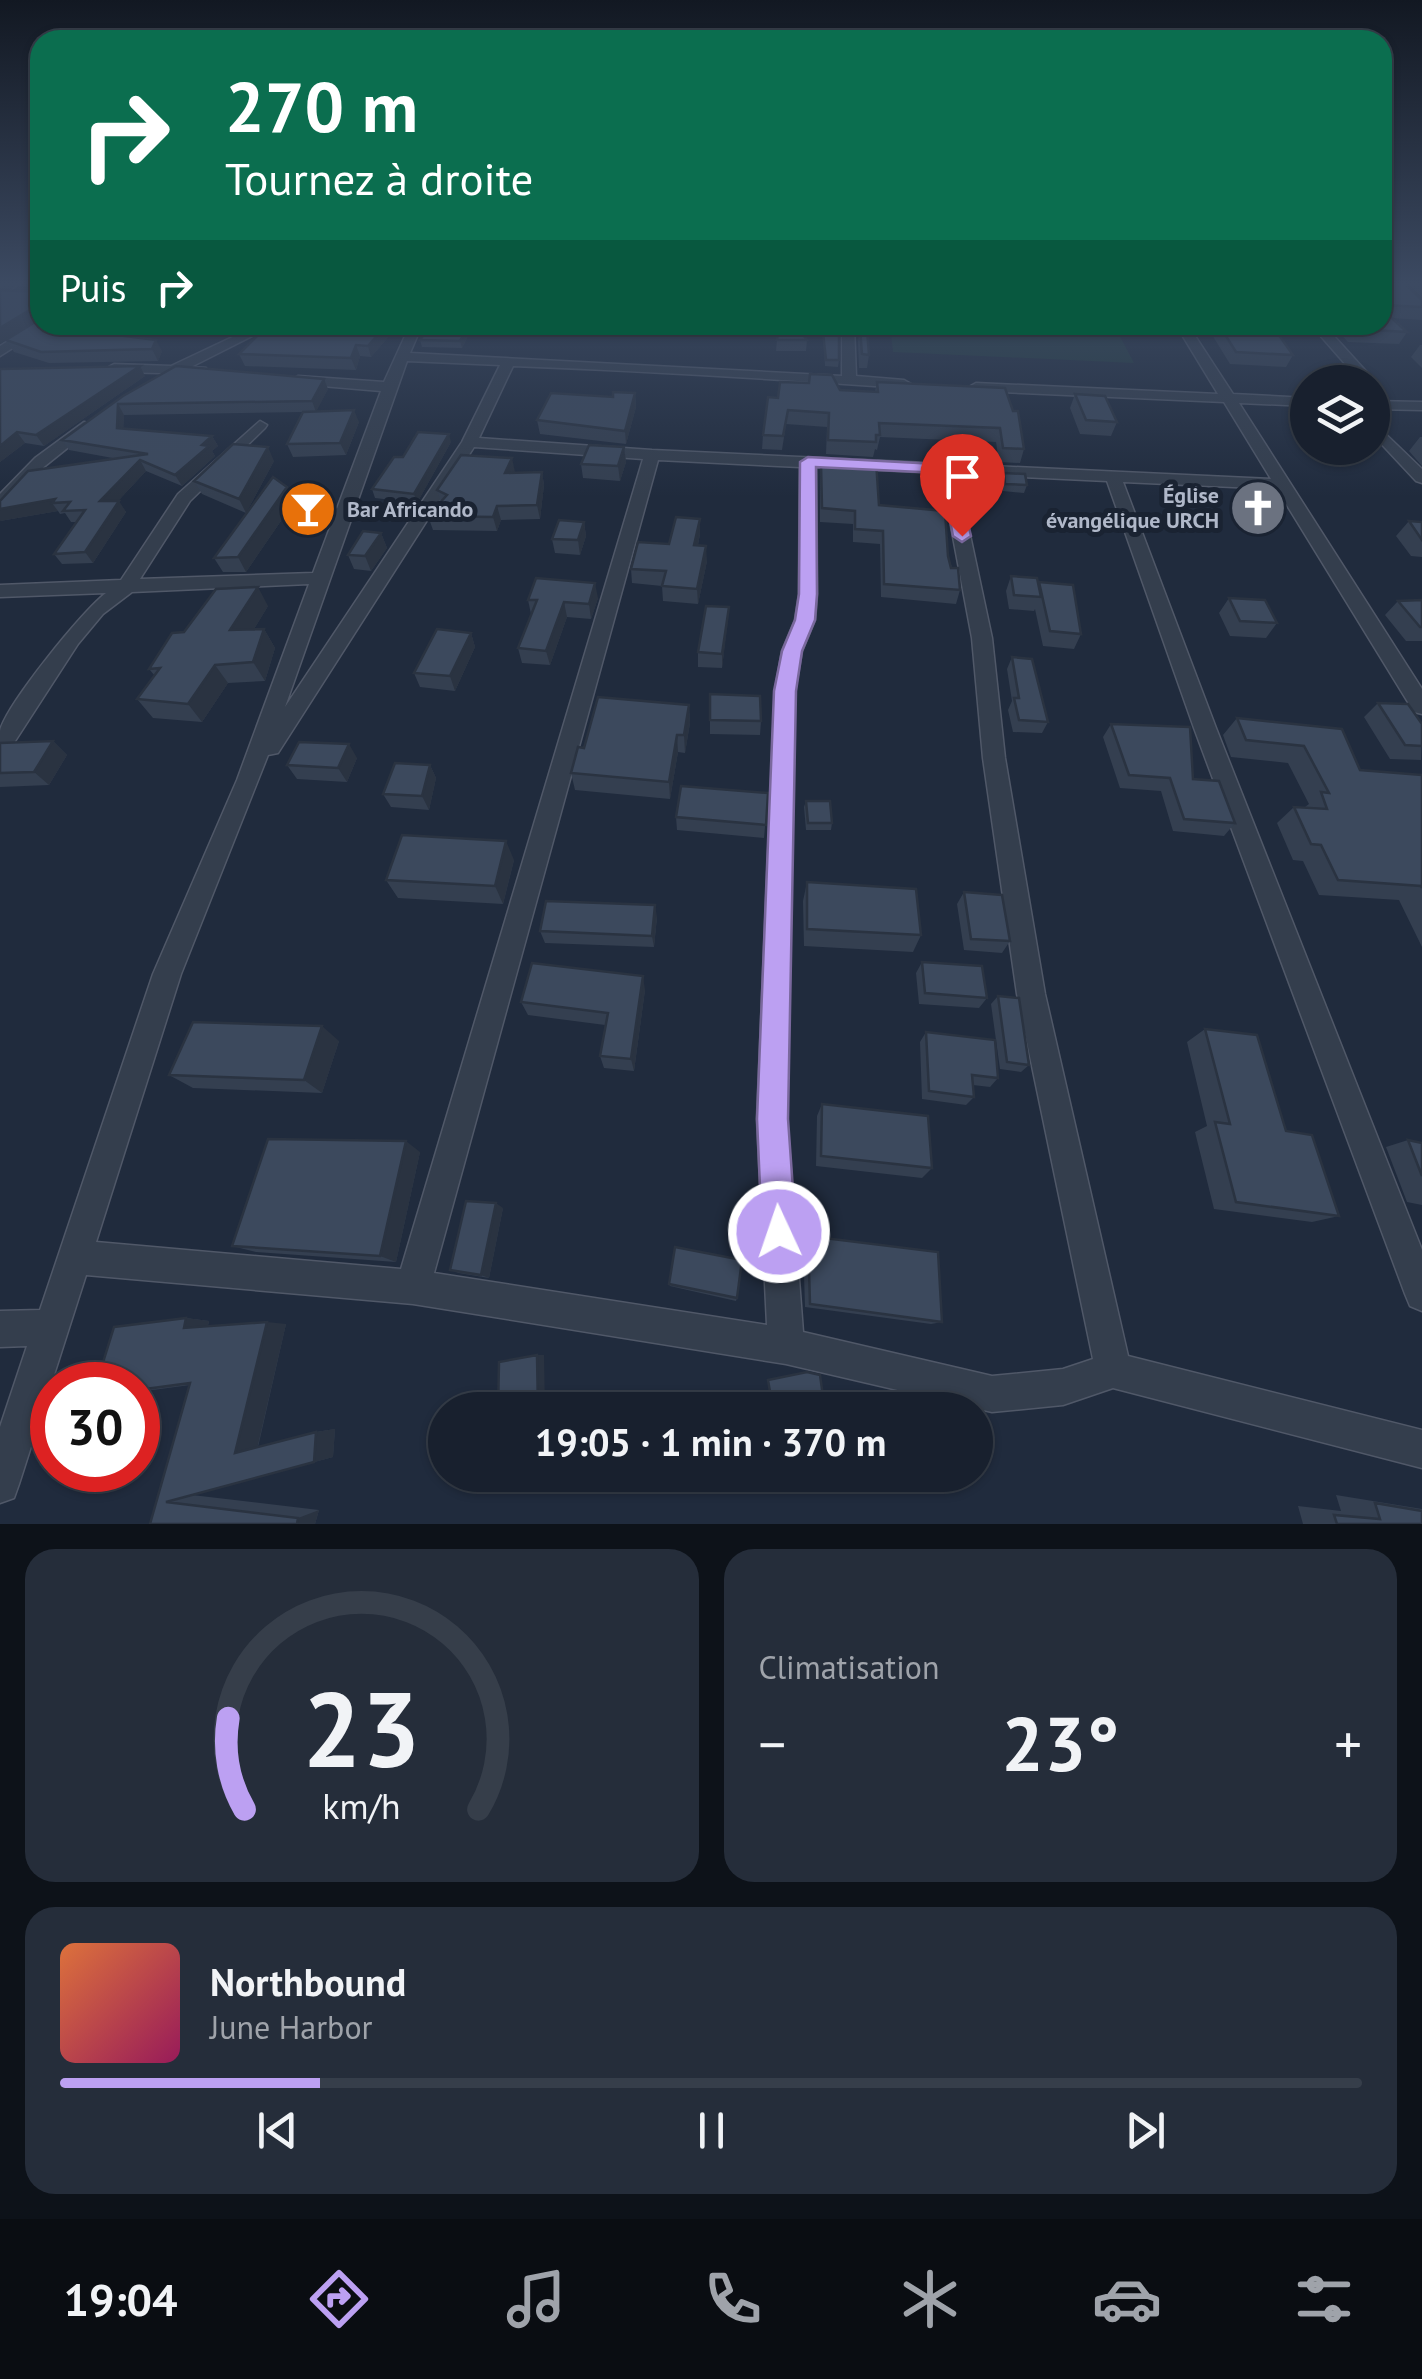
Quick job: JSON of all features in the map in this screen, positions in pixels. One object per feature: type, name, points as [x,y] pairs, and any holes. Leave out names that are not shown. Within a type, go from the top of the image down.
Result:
[{"type":"street","points":[[144,389],[206,354]]},
{"type":"street","points":[[0,1484],[167,974],[248,780],[389,387],[405,354]]},
{"type":"street","points":[[849,354],[849,382]]},
{"type":"street","points":[[1200,354],[1422,706]]},
{"type":"street","points":[[404,357],[507,364],[594,364],[929,385]]},
{"type":"street","points":[[248,780],[470,442],[507,364]]},
{"type":"street","points":[[104,368],[214,372]]},
{"type":"street","points":[[288,380],[389,387]]},
{"type":"street","points":[[969,387],[1290,401]]},
{"type":"street","points":[[1390,405],[1422,406]]},
{"type":"street","points":[[0,506],[16,482],[48,453],[102,417]]},
{"type":"street","points":[[0,746],[71,639],[96,610],[125,588],[184,498],[260,425]]},
{"type":"street","points":[[470,442],[1279,484]]},
{"type":"street","points":[[1390,444],[1422,478]]},
{"type":"street","points":[[412,1287],[652,454]]},
{"type":"street","points":[[786,1346],[772,1119],[785,691],[792,651],[807,607],[808,462]]},
{"type":"street","points":[[948,468],[982,638],[994,758],[1031,994],[1113,1370]]},
{"type":"street","points":[[1113,476],[1422,1294]]},
{"type":"street","points":[[0,592],[323,578]]},
{"type":"street","points":[[75,1256],[412,1287],[786,1346],[992,1394],[1063,1387],[1113,1370],[1422,1449]]},
{"type":"street","points":[[0,1329],[54,1327]]},
{"type":"green space","points":[[939,354],[1129,354],[1134,363]]},
{"type":"building","points":[[242,354],[352,354],[351,358]]},
{"type":"building","points":[[825,354],[839,354],[839,360],[826,360]]},
{"type":"building","points":[[140,366],[36,435],[17,432],[0,446],[0,369]]},
{"type":"building","points":[[176,366],[324,379],[312,401],[118,404],[117,428],[212,436],[202,445],[209,446],[175,475],[140,460],[100,501],[119,501],[85,552],[54,554],[85,510],[63,511],[70,502],[52,503],[55,499],[0,509],[0,501],[28,471],[148,454],[62,440],[123,396]]},
{"type":"building","points":[[810,374],[832,375],[840,390],[878,392],[877,382],[1005,388],[1013,411],[1018,411],[1024,449],[1003,448],[1000,428],[879,423],[876,442],[828,440],[829,413],[788,410],[783,436],[763,435],[768,397],[778,398],[780,382],[809,383]]},
{"type":"building","points":[[613,392],[635,393],[625,431],[537,420],[551,393],[613,397]]},
{"type":"building","points":[[1075,394],[1105,396],[1117,422],[1086,420]]},
{"type":"building","points":[[354,410],[340,443],[287,444],[303,412]]},
{"type":"building","points":[[418,432],[449,434],[414,494],[372,489],[394,457],[403,457]]},
{"type":"building","points":[[233,444],[268,447],[239,499],[194,481]]},
{"type":"building","points":[[589,445],[624,447],[618,466],[581,464]]},
{"type":"building","points":[[461,455],[512,458],[505,473],[542,472],[537,505],[497,506],[493,517],[428,516],[447,495],[437,490]]},
{"type":"building","points":[[828,458],[876,461],[879,505],[945,511],[948,556],[951,568],[958,568],[960,590],[884,584],[883,531],[855,529],[855,511],[822,508],[821,464],[827,464]]},
{"type":"building","points":[[1004,473],[1025,474],[1027,485],[1005,484]]},
{"type":"building","points":[[273,477],[287,487],[238,557],[214,558]]},
{"type":"building","points":[[296,484],[319,486],[304,506],[279,504]]},
{"type":"building","points":[[676,517],[700,519],[694,545],[706,546],[697,589],[662,586],[666,571],[631,569],[638,542],[669,544]]},
{"type":"building","points":[[559,520],[584,522],[578,540],[552,539]]},
{"type":"building","points":[[1409,521],[1422,522],[1422,540]]},
{"type":"building","points":[[363,531],[381,533],[365,556],[348,555]]},
{"type":"building","points":[[1011,576],[1037,578],[1041,597],[1014,595]]},
{"type":"building","points":[[536,578],[595,583],[589,604],[564,602],[546,651],[518,648],[537,600],[528,600]]},
{"type":"building","points":[[1039,582],[1073,585],[1081,634],[1050,631]]},
{"type":"building","points":[[258,587],[230,630],[264,629],[253,662],[215,665],[188,704],[137,699],[160,668],[149,669],[172,633],[184,632],[216,589]]},
{"type":"building","points":[[1229,598],[1265,600],[1277,623],[1240,621]]},
{"type":"building","points":[[1422,600],[1422,627],[1420,627],[1398,601]]},
{"type":"building","points":[[706,606],[729,607],[722,654],[698,652]]},
{"type":"building","points":[[437,629],[471,633],[450,676],[414,673]]},
{"type":"building","points":[[1012,657],[1032,659],[1048,722],[1019,720]]},
{"type":"building","points":[[710,694],[760,696],[761,721],[710,720]]},
{"type":"building","points":[[598,697],[689,705],[684,735],[677,735],[669,782],[571,773],[578,747],[584,748]]},
{"type":"building","points":[[1378,703],[1408,704],[1422,724],[1422,746],[1405,745]]},
{"type":"building","points":[[1237,718],[1342,729],[1360,770],[1422,775],[1422,888],[1338,880],[1321,845],[1311,844],[1294,807],[1327,809],[1321,792],[1329,793],[1304,746],[1246,740]]},
{"type":"building","points":[[1111,724],[1190,727],[1193,779],[1219,781],[1235,823],[1184,819],[1170,778],[1129,775]]},
{"type":"building","points":[[53,741],[34,772],[0,773],[0,743]]},
{"type":"building","points":[[299,742],[349,744],[338,768],[287,765]]},
{"type":"building","points":[[395,763],[430,765],[422,796],[383,794]]},
{"type":"building","points":[[681,786],[768,793],[766,825],[676,817]]},
{"type":"building","points":[[806,801],[830,801],[832,823],[808,823]]},
{"type":"building","points":[[402,835],[506,841],[495,886],[386,880]]},
{"type":"building","points":[[807,882],[916,889],[921,935],[807,929]]},
{"type":"building","points":[[964,892],[1002,895],[1010,941],[971,939]]},
{"type":"building","points":[[546,901],[655,905],[652,936],[540,931]]},
{"type":"building","points":[[922,962],[982,966],[987,998],[925,993]]},
{"type":"building","points":[[532,963],[643,976],[631,1059],[600,1056],[608,1013],[521,1002]]},
{"type":"building","points":[[998,996],[1019,998],[1029,1065],[1007,1062]]},
{"type":"building","points":[[193,1022],[322,1026],[304,1080],[169,1075]]},
{"type":"building","points":[[1205,1029],[1257,1035],[1286,1131],[1312,1135],[1339,1216],[1236,1202],[1215,1122],[1230,1124]]},
{"type":"building","points":[[926,1032],[995,1040],[998,1078],[972,1075],[974,1097],[929,1091]]},
{"type":"building","points":[[822,1104],[928,1116],[932,1168],[821,1156]]},
{"type":"building","points":[[268,1139],[406,1141],[380,1256],[232,1246]]},
{"type":"building","points":[[1408,1140],[1422,1143],[1422,1176]]},
{"type":"building","points":[[466,1201],[496,1203],[481,1275],[450,1270]]},
{"type":"building","points":[[808,1236],[938,1252],[942,1322],[810,1304]]},
{"type":"building","points":[[675,1247],[742,1260],[737,1298],[669,1284]]},
{"type":"building","points":[[186,1318],[184,1328],[267,1322],[235,1453],[316,1432],[314,1462],[166,1502],[298,1518],[297,1524],[150,1524],[190,1383],[160,1387],[160,1362],[103,1362],[114,1327]]},
{"type":"building","points":[[537,1355],[538,1392],[498,1392],[499,1362]]},
{"type":"building","points":[[807,1372],[820,1375],[822,1392],[770,1392],[768,1380]]},
{"type":"building","points":[[1375,1503],[1422,1511],[1422,1524],[1337,1524],[1334,1515],[1380,1519]]},
{"type":"place","name":"Église évangélique URCH","points":[[1258,508]]},
{"type":"place","name":"Bar Africando","points":[[308,509]]},
{"type":"route","points":[[779,1232],[772,1119],[785,691],[792,651],[805,620],[808,594],[808,462],[948,468],[962,536]]}]
